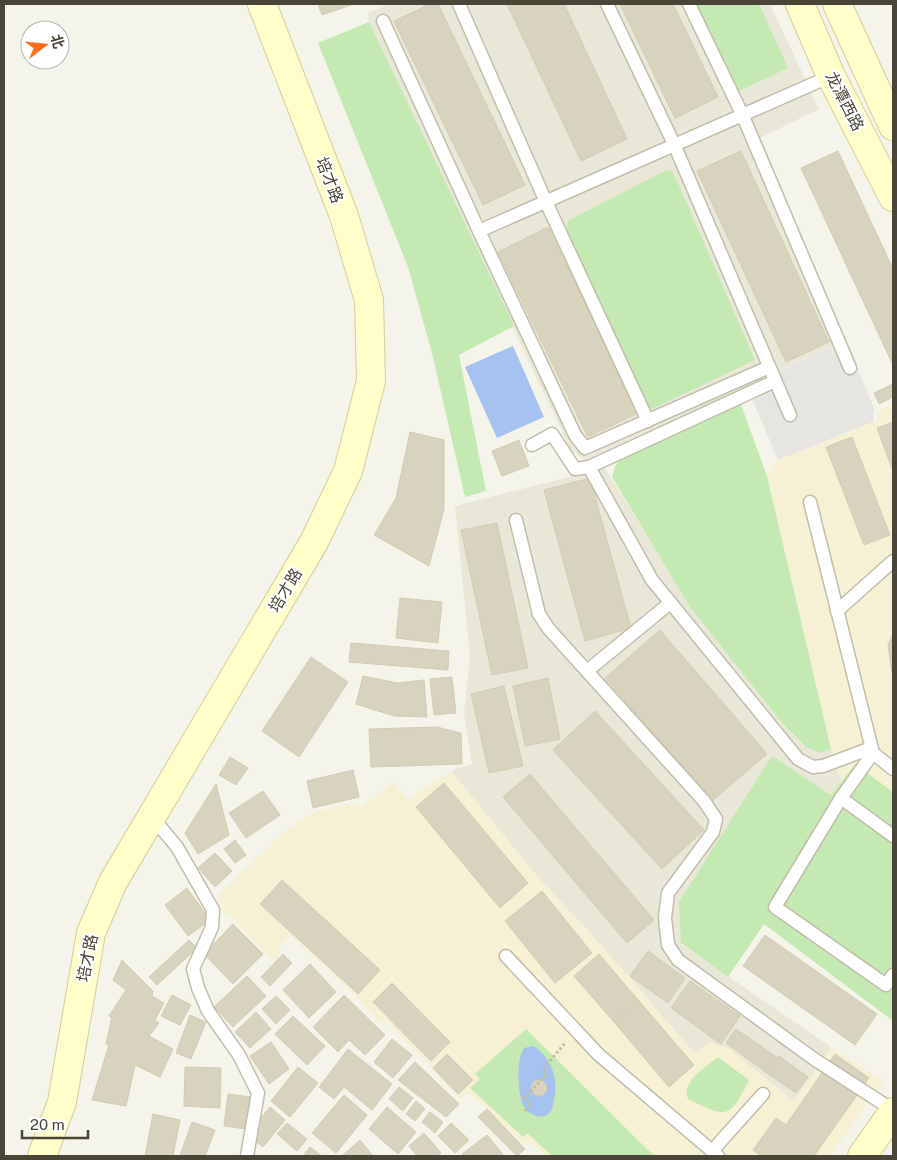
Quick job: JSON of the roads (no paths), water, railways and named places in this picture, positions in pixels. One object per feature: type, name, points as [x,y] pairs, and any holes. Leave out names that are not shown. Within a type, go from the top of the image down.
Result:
[{"type":"street","name":"培才路","points":[[42,1156],[62,1102],[90,933],[113,882],[314,542],[348,471],[371,381],[369,300],[344,216],[262,4]]},
{"type":"street","name":"龙潭西路","points":[[800,4],[831,76],[893,197]]},
{"type":"street","name":"龙潭西路","points":[[837,4],[893,126]]},
{"type":"street","points":[[862,1156],[893,1111]]},
{"type":"lane","points":[[459,4],[546,202],[648,421]]},
{"type":"lane","points":[[607,4],[674,144],[790,415]]},
{"type":"lane","points":[[690,4],[742,114],[850,368]]},
{"type":"lane","points":[[383,21],[575,435],[585,448],[769,367]]},
{"type":"lane","points":[[479,231],[831,76]]},
{"type":"lane","points":[[532,445],[552,434],[575,469],[589,467],[775,381]]},
{"type":"lane","points":[[589,467],[652,580],[798,759],[813,767],[823,766],[872,751]]},
{"type":"lane","points":[[810,502],[872,751],[893,769]]},
{"type":"lane","points":[[516,520],[539,614],[548,628],[704,802],[716,819],[713,832],[668,893],[665,918],[668,945],[678,960],[814,1059],[893,1111]]},
{"type":"lane","points":[[837,611],[893,560]]},
{"type":"lane","points":[[587,671],[670,603]]},
{"type":"lane","points":[[872,751],[841,798],[775,907],[886,985],[893,975]]},
{"type":"lane","points":[[841,798],[893,836]]},
{"type":"lane","points":[[152,817],[177,847],[213,910],[212,927],[193,969],[198,988],[208,1011],[239,1055],[258,1092],[247,1156]]},
{"type":"lane","points":[[506,956],[599,1055],[715,1154],[763,1094]]},
{"type":"water","points":[[513,346],[544,417],[497,438],[465,367]]},
{"type":"water","points":[[534,1046],[550,1064],[555,1078],[556,1085],[552,1108],[546,1116],[537,1116],[528,1111],[521,1100],[519,1090],[521,1056],[524,1048]]}]
